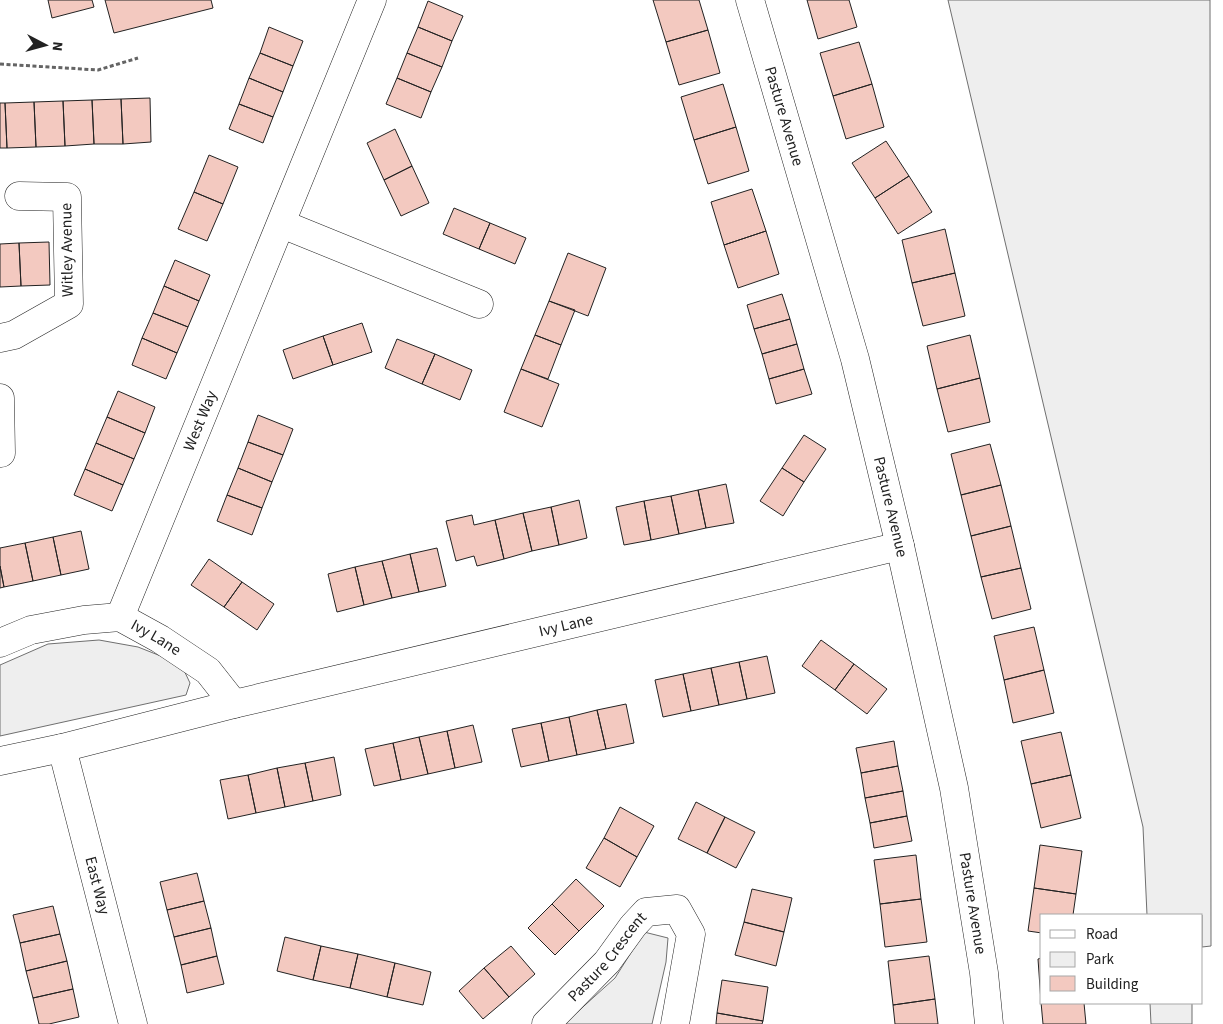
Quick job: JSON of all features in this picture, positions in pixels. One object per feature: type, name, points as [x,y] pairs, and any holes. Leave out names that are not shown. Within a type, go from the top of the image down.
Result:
[{"type":"street","name":"West Way","points":[[120,617],[372,0]]},
{"type":"street","name":"Pasture Avenue","points":[[750,0],[855,359],[900,546],[954,788],[984,973],[989,1024]]},
{"type":"street","name":"Witley Avenue","points":[[0,338],[14,335],[69,304],[67,197],[19,196]]},
{"type":"street","points":[[282,224],[478,304]]},
{"type":"street","points":[[0,398],[1,453]]},
{"type":"street","name":"Ivy Lane","points":[[0,761],[62,748],[234,704],[900,546]]},
{"type":"street","name":"Ivy Lane","points":[[0,644],[31,630],[84,620],[120,617],[160,639],[208,671],[234,704]]},
{"type":"street","name":"East Way","points":[[62,748],[133,1024]]},
{"type":"street","name":"Pasture Crescent","points":[[546,1024],[607,962],[633,926],[646,912],[677,909],[691,934],[676,1024]]},
{"type":"path","points":[[0,64],[98,70],[138,58]]},
{"type":"green space","points":[[948,0],[1210,0],[1211,946],[1203,947],[1203,914],[1147,914],[1143,827]]},
{"type":"green space","points":[[99,640],[138,647],[181,664],[190,683],[186,695],[0,736],[0,665],[48,644]]},
{"type":"green space","points":[[644,932],[668,938],[666,962],[652,1024],[564,1024],[615,978]]},
{"type":"green space","points":[[1150,1004],[1192,1004],[1192,1024],[1151,1024]]},
{"type":"building","points":[[48,0],[92,0],[94,7],[52,18]]},
{"type":"building","points":[[105,0],[211,0],[213,8],[114,33]]},
{"type":"building","points":[[653,0],[699,0],[708,30],[666,42]]},
{"type":"building","points":[[807,0],[849,0],[857,27],[818,39]]},
{"type":"building","points":[[428,1],[463,16],[452,41],[418,27]]},
{"type":"building","points":[[269,27],[303,41],[293,66],[260,53]]},
{"type":"building","points":[[418,27],[452,41],[442,67],[407,53]]},
{"type":"building","points":[[708,30],[720,73],[679,85],[666,42]]},
{"type":"building","points":[[859,42],[872,84],[833,96],[820,53]]},
{"type":"building","points":[[260,53],[293,66],[283,92],[249,78]]},
{"type":"building","points":[[407,53],[442,67],[431,92],[397,78]]},
{"type":"building","points":[[249,78],[283,92],[273,117],[239,104]]},
{"type":"building","points":[[397,78],[431,92],[421,118],[386,104]]},
{"type":"building","points":[[723,84],[736,127],[694,140],[681,97]]},
{"type":"building","points":[[872,84],[884,127],[846,139],[833,96]]},
{"type":"building","points":[[150,98],[151,142],[123,144],[121,99]]},
{"type":"building","points":[[121,99],[123,144],[94,144],[92,100]]},
{"type":"building","points":[[92,100],[94,144],[65,146],[63,101]]},
{"type":"building","points":[[63,101],[65,146],[36,147],[34,102]]},
{"type":"building","points":[[34,102],[36,147],[7,148],[5,103]]},
{"type":"building","points":[[0,103],[5,103],[7,148],[0,148]]},
{"type":"building","points":[[239,104],[273,117],[263,143],[229,129]]},
{"type":"building","points":[[736,127],[749,171],[708,184],[694,140]]},
{"type":"building","points":[[395,129],[412,166],[384,180],[367,143]]},
{"type":"building","points":[[886,141],[909,176],[875,198],[852,163]]},
{"type":"building","points":[[209,155],[238,167],[223,204],[194,192]]},
{"type":"building","points":[[412,166],[429,203],[401,216],[384,180]]},
{"type":"building","points":[[909,176],[932,212],[898,234],[875,198]]},
{"type":"building","points":[[752,189],[766,231],[724,245],[711,202]]},
{"type":"building","points":[[194,192],[223,204],[207,241],[178,229]]},
{"type":"building","points":[[454,208],[490,223],[479,249],[443,234]]},
{"type":"building","points":[[490,223],[526,238],[515,264],[479,249]]},
{"type":"building","points":[[945,229],[955,273],[912,283],[902,240]]},
{"type":"building","points":[[766,231],[779,274],[738,288],[724,245]]},
{"type":"building","points":[[49,242],[50,285],[21,286],[19,243]]},
{"type":"building","points":[[19,243],[21,286],[0,287],[0,244]]},
{"type":"building","points":[[568,253],[606,268],[588,316],[549,301]]},
{"type":"building","points":[[175,260],[210,275],[199,301],[164,286]]},
{"type":"building","points":[[955,273],[965,316],[923,326],[912,283]]},
{"type":"building","points":[[164,286],[199,301],[188,327],[153,313]]},
{"type":"building","points":[[782,294],[790,319],[754,329],[747,305]]},
{"type":"building","points":[[549,301],[575,310],[561,345],[535,335]]},
{"type":"building","points":[[153,313],[188,327],[177,353],[142,338]]},
{"type":"building","points":[[790,319],[797,344],[762,354],[754,329]]},
{"type":"building","points":[[362,323],[372,352],[333,365],[323,336]]},
{"type":"building","points":[[535,335],[561,345],[548,379],[521,369]]},
{"type":"building","points":[[970,335],[980,378],[937,389],[927,346]]},
{"type":"building","points":[[323,336],[333,365],[293,379],[283,350]]},
{"type":"building","points":[[142,338],[177,353],[166,379],[132,365]]},
{"type":"building","points":[[397,339],[435,354],[422,384],[385,368]]},
{"type":"building","points":[[797,344],[804,369],[769,379],[762,354]]},
{"type":"building","points":[[435,354],[472,370],[460,400],[422,384]]},
{"type":"building","points":[[521,369],[559,384],[542,427],[504,412]]},
{"type":"building","points":[[804,369],[812,394],[776,404],[769,379]]},
{"type":"building","points":[[980,378],[990,422],[948,432],[937,389]]},
{"type":"building","points":[[118,391],[155,407],[145,433],[107,417]]},
{"type":"building","points":[[258,415],[293,429],[283,455],[248,442]]},
{"type":"building","points":[[107,417],[145,433],[134,459],[96,443]]},
{"type":"building","points":[[804,435],[826,449],[804,482],[782,468]]},
{"type":"building","points":[[248,442],[283,455],[272,482],[238,468]]},
{"type":"building","points":[[96,443],[134,459],[123,485],[85,469]]},
{"type":"building","points":[[990,444],[1001,485],[961,495],[951,454]]},
{"type":"building","points":[[238,468],[272,482],[262,508],[227,495]]},
{"type":"building","points":[[782,468],[804,482],[783,516],[760,501]]},
{"type":"building","points":[[85,469],[123,485],[112,511],[74,495]]},
{"type":"building","points":[[726,484],[734,523],[706,528],[698,490]]},
{"type":"building","points":[[1001,485],[1011,526],[971,536],[961,495]]},
{"type":"building","points":[[698,490],[706,528],[679,534],[671,496]]},
{"type":"building","points":[[227,495],[262,508],[252,535],[217,521]]},
{"type":"building","points":[[671,496],[679,534],[651,540],[644,501]]},
{"type":"building","points":[[579,500],[587,538],[559,545],[551,507]]},
{"type":"building","points":[[644,501],[651,540],[624,545],[616,507]]},
{"type":"building","points":[[551,507],[559,545],[532,551],[523,513]]},
{"type":"building","points":[[523,513],[532,551],[504,559],[495,520]]},
{"type":"building","points":[[472,515],[474,525],[495,520],[504,559],[477,566],[474,556],[456,561],[446,521]]},
{"type":"building","points":[[1011,526],[1021,568],[981,577],[971,536]]},
{"type":"building","points":[[81,531],[89,569],[61,575],[53,537]]},
{"type":"building","points":[[53,537],[61,575],[33,581],[25,543]]},
{"type":"building","points":[[25,543],[33,581],[4,587],[0,566],[0,548]]},
{"type":"building","points":[[437,548],[446,586],[419,592],[410,554]]},
{"type":"building","points":[[410,554],[419,592],[392,598],[382,561]]},
{"type":"building","points":[[209,559],[242,582],[224,607],[191,585]]},
{"type":"building","points":[[382,561],[392,598],[364,605],[355,567]]},
{"type":"building","points":[[0,566],[4,587],[0,588]]},
{"type":"building","points":[[355,567],[364,605],[337,612],[328,574]]},
{"type":"building","points":[[1021,568],[1031,609],[992,619],[981,577]]},
{"type":"building","points":[[242,582],[274,604],[257,630],[224,607]]},
{"type":"building","points":[[1034,627],[1044,670],[1004,680],[994,636]]},
{"type":"building","points":[[821,640],[854,664],[835,690],[802,666]]},
{"type":"building","points":[[767,656],[775,693],[747,699],[739,662]]},
{"type":"building","points":[[739,662],[747,699],[719,705],[711,668]]},
{"type":"building","points":[[854,664],[887,689],[867,714],[835,690]]},
{"type":"building","points":[[711,668],[719,705],[691,711],[683,674]]},
{"type":"building","points":[[1044,670],[1054,713],[1013,723],[1004,680]]},
{"type":"building","points":[[683,674],[691,711],[663,717],[655,680]]},
{"type":"building","points":[[626,704],[634,743],[606,749],[597,710]]},
{"type":"building","points":[[597,710],[606,749],[577,755],[569,717]]},
{"type":"building","points":[[569,717],[577,755],[549,761],[541,723]]},
{"type":"building","points":[[541,723],[549,761],[521,767],[512,729]]},
{"type":"building","points":[[473,725],[482,762],[455,768],[447,731]]},
{"type":"building","points":[[447,731],[455,768],[428,774],[419,737]]},
{"type":"building","points":[[1061,732],[1071,775],[1031,784],[1021,741]]},
{"type":"building","points":[[419,737],[428,774],[401,780],[393,743]]},
{"type":"building","points":[[894,741],[898,766],[861,773],[856,748]]},
{"type":"building","points":[[393,743],[401,780],[374,786],[365,749]]},
{"type":"building","points":[[334,757],[341,795],[313,801],[305,763]]},
{"type":"building","points":[[305,763],[313,801],[285,807],[277,768]]},
{"type":"building","points":[[898,766],[903,791],[865,798],[861,773]]},
{"type":"building","points":[[277,768],[285,807],[256,813],[248,775]]},
{"type":"building","points":[[248,775],[256,813],[228,819],[220,780]]},
{"type":"building","points":[[1071,775],[1081,818],[1041,828],[1031,784]]},
{"type":"building","points":[[903,791],[907,816],[870,823],[865,798]]},
{"type":"building","points":[[696,802],[725,817],[707,853],[678,839]]},
{"type":"building","points":[[620,807],[654,826],[637,857],[604,838]]},
{"type":"building","points":[[907,816],[912,841],[874,848],[870,823]]},
{"type":"building","points":[[725,817],[755,832],[736,868],[707,853]]},
{"type":"building","points":[[604,838],[637,857],[620,887],[586,868]]},
{"type":"building","points":[[1040,845],[1082,851],[1076,894],[1034,888]]},
{"type":"building","points":[[916,855],[921,899],[880,904],[874,860]]},
{"type":"building","points":[[197,873],[204,901],[167,910],[160,882]]},
{"type":"building","points":[[576,879],[604,906],[579,931],[552,904]]},
{"type":"building","points":[[1034,888],[1076,894],[1073,914],[1040,914],[1040,933],[1028,931]]},
{"type":"building","points":[[752,889],[792,898],[784,932],[744,922]]},
{"type":"building","points":[[921,899],[927,942],[885,947],[880,904]]},
{"type":"building","points":[[204,901],[211,928],[174,937],[167,910]]},
{"type":"building","points":[[552,904],[579,931],[555,955],[528,928]]},
{"type":"building","points":[[53,906],[60,934],[20,943],[13,915]]},
{"type":"building","points":[[744,922],[784,932],[776,966],[735,955]]},
{"type":"building","points":[[211,928],[217,956],[181,965],[174,937]]},
{"type":"building","points":[[60,934],[67,961],[26,971],[20,943]]},
{"type":"building","points":[[285,937],[321,946],[313,980],[277,971]]},
{"type":"building","points":[[321,946],[358,954],[350,988],[313,980]]},
{"type":"building","points":[[511,946],[535,974],[509,997],[484,968]]},
{"type":"building","points":[[358,954],[395,963],[387,997],[350,988]]},
{"type":"building","points":[[217,956],[224,984],[187,993],[181,965]]},
{"type":"building","points":[[929,956],[935,999],[893,1005],[888,961]]},
{"type":"building","points":[[1040,958],[1040,988],[1038,959]]},
{"type":"building","points":[[67,961],[73,989],[33,998],[26,971]]},
{"type":"building","points":[[395,963],[431,972],[423,1005],[387,997]]},
{"type":"building","points":[[484,968],[509,997],[483,1019],[459,991]]},
{"type":"building","points":[[722,980],[768,987],[763,1021],[717,1013]]},
{"type":"building","points":[[73,989],[79,1017],[49,1024],[39,1024],[33,998]]},
{"type":"building","points":[[935,999],[938,1024],[895,1024],[893,1005]]},
{"type":"building","points":[[1041,1004],[1084,1004],[1086,1024],[1043,1024]]},
{"type":"building","points":[[717,1013],[763,1021],[762,1024],[716,1024]]}]
